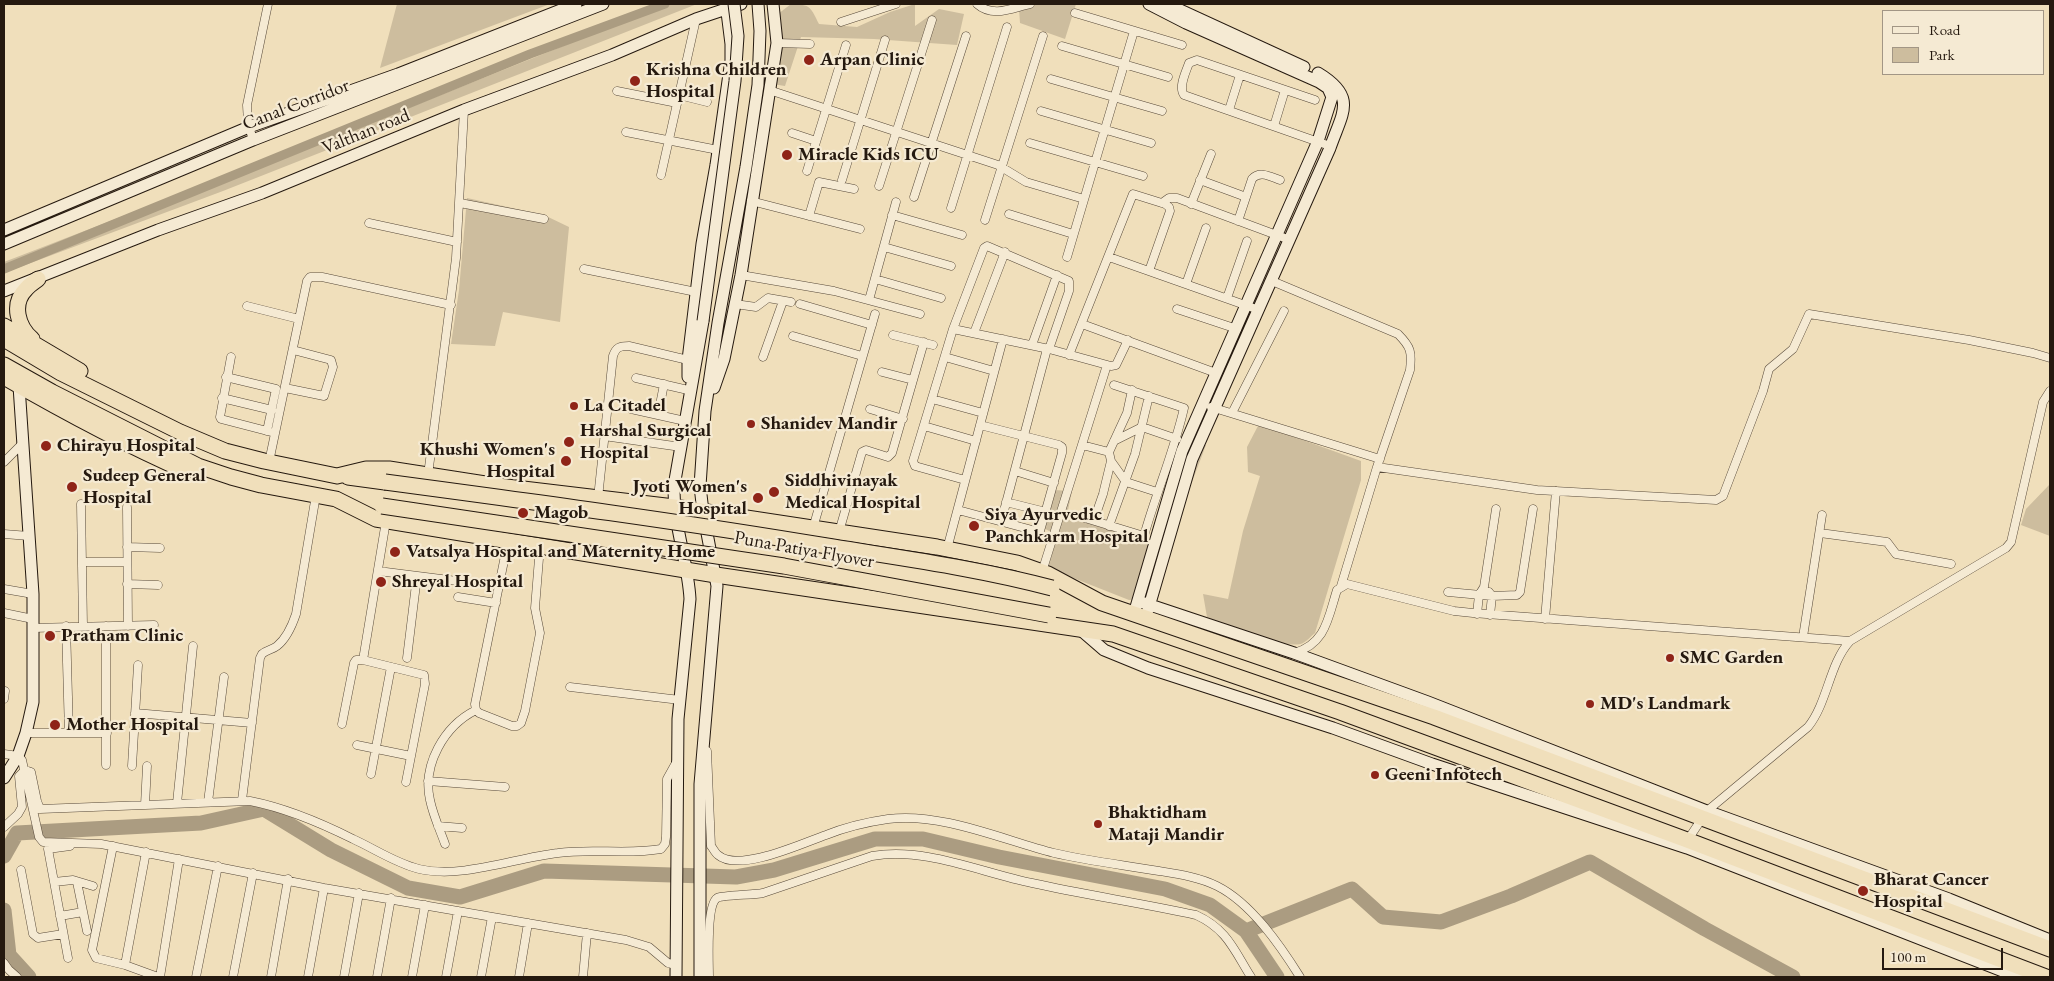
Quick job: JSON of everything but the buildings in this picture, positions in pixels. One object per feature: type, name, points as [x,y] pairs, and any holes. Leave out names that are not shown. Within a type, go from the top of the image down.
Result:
[{"type":"highway","points":[[38,279],[25,290],[21,297],[18,317],[25,333],[50,353]]},
{"type":"highway","points":[[4,326],[66,364],[184,424],[236,446],[267,462]]},
{"type":"highway","points":[[4,339],[61,373],[180,432],[225,451],[267,462]]},
{"type":"highway","points":[[8,377],[52,392],[198,466],[261,485]]},
{"type":"highway","points":[[8,377],[158,459],[194,474],[228,484],[261,485]]},
{"type":"highway","name":"Puna Patiya Flyover","points":[[267,462],[337,476],[658,519],[934,563],[1025,581],[1102,603]]},
{"type":"highway","points":[[337,476],[366,470],[389,469],[493,486],[674,507],[994,557],[1042,572],[1102,603],[1142,609],[1254,655],[1434,717],[1569,768],[1704,814],[2050,949]]},
{"type":"highway","name":"Puna Patiya Flyover","points":[[261,485],[336,499],[384,513],[784,566],[1049,615],[1113,634]]},
{"type":"highway","points":[[384,513],[508,541],[716,575],[1082,631],[1113,634],[1340,712],[1572,804],[2046,977]]},
{"type":"highway","points":[[1251,639],[1254,655]]},
{"type":"highway","points":[[1428,702],[1434,717]]},
{"type":"highway","points":[[1556,752],[1569,768]]},
{"type":"street","points":[[252,140],[247,105],[268,4]]},
{"type":"street","points":[[4,230],[249,127],[398,74],[576,4]]},
{"type":"street","name":"Canal Corridor","points":[[4,244],[252,140],[603,4]]},
{"type":"street","name":"Valthan road","points":[[4,291],[142,236],[262,193],[464,110],[612,55],[729,5],[741,4]]},
{"type":"street","points":[[700,977],[700,784],[717,595],[716,575],[703,512],[700,486],[705,411],[758,85],[760,31],[758,4]]},
{"type":"street","points":[[705,411],[724,359],[741,275],[777,43],[773,4]]},
{"type":"street","points":[[841,22],[877,7],[896,4]]},
{"type":"street","points":[[977,4],[988,12],[1002,11],[1030,4]]},
{"type":"street","points":[[1142,609],[1182,451],[1248,306],[1318,141],[1332,102],[1328,88],[1310,78],[1194,27],[1149,4]]},
{"type":"street","points":[[1142,609],[1192,459],[1290,240],[1330,146],[1344,106],[1340,89],[1332,81],[1167,4]]},
{"type":"street","points":[[688,404],[688,360],[702,244],[731,60],[729,5]]},
{"type":"street","points":[[674,973],[676,948],[677,761],[680,700],[690,599],[674,507],[674,486],[703,321],[735,81],[738,36],[729,5]]},
{"type":"street","points":[[1075,13],[1182,45]]},
{"type":"street","points":[[661,175],[696,19]]},
{"type":"street","points":[[879,186],[932,20]]},
{"type":"street","points":[[951,208],[1007,27]]},
{"type":"street","points":[[1067,257],[1134,31]]},
{"type":"street","points":[[914,198],[966,36]]},
{"type":"street","points":[[985,220],[1043,36]]},
{"type":"street","points":[[842,180],[885,40]]},
{"type":"street","points":[[777,43],[810,44]]},
{"type":"street","points":[[806,171],[846,45]]},
{"type":"street","points":[[1062,46],[1168,77]]},
{"type":"street","points":[[1315,100],[1198,60],[1192,60],[1189,63],[1182,92],[1184,95],[1330,146]]},
{"type":"street","points":[[1229,110],[1240,75]]},
{"type":"street","points":[[1051,79],[1162,111]]},
{"type":"street","points":[[769,90],[968,155],[1002,167],[1026,182],[1084,199]]},
{"type":"street","points":[[1274,126],[1285,90]]},
{"type":"street","points":[[617,91],[707,102]]},
{"type":"street","points":[[428,475],[451,306],[460,203],[464,110]]},
{"type":"street","points":[[1040,111],[1151,143]]},
{"type":"street","points":[[626,132],[718,150]]},
{"type":"street","points":[[792,133],[816,141]]},
{"type":"street","points":[[1030,143],[1143,176]]},
{"type":"street","points":[[1191,204],[1211,154]]},
{"type":"street","points":[[1238,221],[1252,178],[1261,174],[1280,180]]},
{"type":"street","points":[[1200,180],[1246,196]]},
{"type":"street","points":[[809,216],[819,182],[854,189]]},
{"type":"street","points":[[1069,355],[1133,194],[1162,203],[1169,207],[1170,211],[1149,271]]},
{"type":"street","points":[[1162,203],[1172,198],[1290,240]]},
{"type":"street","points":[[752,201],[860,229]]},
{"type":"street","points":[[869,300],[896,202]]},
{"type":"street","points":[[460,203],[544,219]]},
{"type":"street","points":[[1008,214],[1074,234]]},
{"type":"street","points":[[892,215],[962,235]]},
{"type":"street","points":[[369,223],[457,242]]},
{"type":"street","points":[[18,224],[24,236]]},
{"type":"street","points":[[1186,284],[1206,228]]},
{"type":"street","points":[[1227,298],[1247,241]]},
{"type":"street","points":[[884,246],[951,266]]},
{"type":"street","points":[[965,480],[913,464],[953,329],[984,248],[991,246],[1058,275],[1069,281],[1070,286],[1048,349],[1001,522]]},
{"type":"street","points":[[974,333],[1005,252]]},
{"type":"street","points":[[1109,257],[1259,310]]},
{"type":"street","points":[[584,269],[696,292]]},
{"type":"street","points":[[741,275],[834,291],[920,314]]},
{"type":"street","points":[[1032,345],[1058,275]]},
{"type":"street","points":[[271,432],[285,388],[307,281],[310,278],[314,276],[451,306]]},
{"type":"street","points":[[875,279],[941,298]]},
{"type":"street","points":[[1272,281],[1398,334],[1408,345],[1412,356],[1410,370],[1341,586],[1337,590],[1325,626],[1317,642],[1307,649],[1294,653]]},
{"type":"street","points":[[735,304],[756,307],[768,298],[787,302],[764,357]]},
{"type":"street","points":[[800,304],[872,325]]},
{"type":"street","points":[[247,306],[299,318]]},
{"type":"street","points":[[1177,309],[1237,329]]},
{"type":"street","points":[[1232,413],[1284,311]]},
{"type":"street","points":[[813,528],[875,314]]},
{"type":"street","points":[[1202,404],[1379,463],[1537,490],[1720,499],[1723,496],[1763,391],[1769,369],[1794,349],[1809,314],[1969,340],[2033,352],[2050,358]]},
{"type":"street","points":[[1082,324],[1216,373]]},
{"type":"street","points":[[953,329],[1032,345],[1107,365],[1116,365],[1119,362],[1128,340]]},
{"type":"street","points":[[893,335],[933,345]]},
{"type":"street","points":[[793,336],[862,356]]},
{"type":"street","points":[[947,549],[1003,339]]},
{"type":"street","points":[[839,532],[862,452],[866,450],[891,456],[924,342]]},
{"type":"street","points":[[598,498],[612,356],[616,348],[629,346],[688,360]]},
{"type":"street","points":[[285,388],[324,396],[333,367],[332,360],[292,350]]},
{"type":"street","points":[[231,357],[219,413],[221,419],[271,432]]},
{"type":"street","points":[[945,357],[994,371]]},
{"type":"street","points":[[1042,572],[1107,365]]},
{"type":"street","points":[[882,372],[913,380]]},
{"type":"street","points":[[4,778],[18,756],[26,733],[32,702],[34,594],[23,443],[8,377]]},
{"type":"street","points":[[226,377],[276,389],[267,462]]},
{"type":"street","points":[[636,378],[688,390]]},
{"type":"street","points":[[658,415],[664,384]]},
{"type":"street","points":[[1075,515],[1144,536],[1156,492],[1177,439],[1184,408],[1114,385]]},
{"type":"street","points":[[1132,390],[1127,412],[1109,452],[1111,461],[1126,482],[1156,492]]},
{"type":"street","points":[[2018,977],[1685,844],[1704,814],[1808,727],[1818,712],[1842,653],[1850,641],[2006,548],[2011,542],[2042,402],[2050,391]]},
{"type":"street","points":[[1109,526],[1126,482],[1149,396]]},
{"type":"street","points":[[222,398],[272,410]]},
{"type":"street","points":[[932,399],[983,413]]},
{"type":"street","points":[[631,409],[685,421]]},
{"type":"street","points":[[870,409],[903,419]]},
{"type":"street","points":[[958,510],[1036,532],[1040,531],[1054,483],[1062,448],[1059,445],[980,425]]},
{"type":"street","points":[[924,426],[976,441]]},
{"type":"street","points":[[1114,440],[1142,427],[1177,439]]},
{"type":"street","points":[[604,436],[681,447]]},
{"type":"street","points":[[4,462],[23,443]]},
{"type":"street","points":[[1082,445],[1109,452]]},
{"type":"street","points":[[1094,520],[1111,461]]},
{"type":"street","points":[[1015,471],[1054,483]]},
{"type":"street","points":[[1545,619],[1556,491]]},
{"type":"street","points":[[242,800],[262,654],[278,645],[290,629],[296,614],[301,596],[316,495]]},
{"type":"street","points":[[1006,502],[1046,512]]},
{"type":"street","points":[[81,504],[83,626]]},
{"type":"street","points":[[127,507],[128,626]]},
{"type":"street","points":[[1477,614],[1478,595],[1484,587],[1496,509]]},
{"type":"street","points":[[1448,592],[1511,597],[1517,595],[1520,592],[1533,509]]},
{"type":"street","points":[[363,660],[378,571],[384,513]]},
{"type":"street","points":[[1803,637],[1822,515]]},
{"type":"street","points":[[1820,532],[1887,542],[1896,554],[1951,564]]},
{"type":"street","points":[[4,534],[30,536]]},
{"type":"street","points":[[508,541],[475,704],[476,710],[479,713],[512,726],[517,726],[523,718],[540,633],[535,608],[540,546]]},
{"type":"street","points":[[127,547],[160,548]]},
{"type":"street","points":[[82,562],[127,562]]},
{"type":"street","points":[[378,571],[457,581]]},
{"type":"street","points":[[406,658],[417,576]]},
{"type":"street","points":[[128,584],[158,585]]},
{"type":"street","points":[[1341,586],[1347,584],[1361,586],[1454,611],[1477,614],[1850,641]]},
{"type":"street","points":[[1484,587],[1492,596],[1490,615]]},
{"type":"street","points":[[4,589],[34,594]]},
{"type":"street","points":[[458,597],[496,603]]},
{"type":"street","points":[[1142,609],[1294,653],[1428,702],[1556,752],[1704,814],[1949,899],[2050,940]]},
{"type":"street","points":[[4,613],[32,624],[66,626],[154,625]]},
{"type":"street","points":[[66,626],[69,733]]},
{"type":"street","points":[[106,626],[106,765]]},
{"type":"street","points":[[1082,631],[1104,650],[1148,668],[1333,728],[1432,764],[1572,804]]},
{"type":"street","points":[[178,803],[193,646]]},
{"type":"street","points":[[342,724],[356,660],[421,673],[425,679],[406,782]]},
{"type":"street","points":[[132,766],[138,665]]},
{"type":"street","points":[[371,774],[391,667]]},
{"type":"street","points":[[208,802],[220,721],[224,677]]},
{"type":"street","points":[[570,687],[680,700]]},
{"type":"street","points":[[446,844],[430,800],[428,781],[433,757],[457,722],[476,710]]},
{"type":"street","points":[[135,713],[252,724]]},
{"type":"street","points":[[706,725],[711,846],[718,855],[726,859],[748,860],[793,848],[859,824],[890,819],[912,818],[952,824],[1055,853],[1199,879],[1216,885],[1244,903],[1300,977]]},
{"type":"street","points":[[26,733],[106,733]]},
{"type":"street","points":[[357,745],[411,756]]},
{"type":"street","points":[[4,754],[18,756],[22,760],[41,841],[85,842],[113,846],[288,879],[324,888],[391,898],[626,940],[649,947],[668,963],[674,973]]},
{"type":"street","points":[[4,827],[18,814],[22,807],[19,776],[31,772],[40,808],[242,800],[265,804],[307,819],[354,839],[397,862],[419,869],[453,872],[558,852],[660,849],[666,837],[667,779],[677,761]]},
{"type":"street","points":[[145,805],[147,766]]},
{"type":"street","points":[[428,781],[505,787]]},
{"type":"street","points":[[438,826],[462,828]]},
{"type":"street","points":[[68,958],[48,849],[83,845],[85,842]]},
{"type":"street","points":[[113,846],[92,950],[96,958],[125,965],[159,977],[179,859]]},
{"type":"street","points":[[125,965],[146,852]]},
{"type":"street","points":[[709,977],[710,910],[717,898],[722,896],[764,894],[872,856],[891,853],[924,856],[1031,883],[1196,915],[1212,923],[1224,934],[1251,977]]},
{"type":"street","points":[[196,977],[218,866]]},
{"type":"street","points":[[20,870],[33,934],[38,938],[63,934]]},
{"type":"street","points":[[233,977],[253,873]]},
{"type":"street","points":[[271,977],[288,879]]},
{"type":"street","points":[[54,882],[77,882],[93,886]]},
{"type":"street","points":[[77,882],[87,931]]},
{"type":"street","points":[[308,977],[324,888]]},
{"type":"street","points":[[344,977],[358,893]]},
{"type":"street","points":[[377,977],[391,898]]},
{"type":"street","points":[[412,977],[425,905]]},
{"type":"street","points":[[446,977],[458,911]]},
{"type":"street","points":[[60,916],[83,912]]},
{"type":"street","points":[[481,977],[492,917]]},
{"type":"street","points":[[519,977],[528,923]]},
{"type":"street","points":[[583,977],[588,933]]},
{"type":"street","points":[[4,965],[17,977]]},
{"type":"green space","points":[[397,4],[550,4],[380,68]]},
{"type":"green space","points":[[668,4],[697,4],[223,191],[4,273],[4,262],[162,201],[221,183]]},
{"type":"green space","points":[[791,4],[807,6],[819,24],[857,27],[890,12],[915,4],[915,26],[939,9],[964,14],[957,45],[874,39],[801,37],[785,86],[772,84],[778,14]]},
{"type":"green space","points":[[1039,4],[1076,4],[1065,39],[1020,23],[1019,9]]},
{"type":"green space","points":[[467,198],[544,215],[569,227],[560,322],[503,312],[495,346],[451,344],[459,290]]},
{"type":"green space","points":[[1259,424],[1361,461],[1361,480],[1315,633],[1303,643],[1295,645],[1255,636],[1207,617],[1203,594],[1228,599],[1243,531],[1260,476],[1248,472],[1247,447]]},
{"type":"green space","points":[[1190,440],[1206,445],[1186,498],[1158,597],[1129,600],[1048,568],[1058,535],[1045,529],[1054,490],[1072,491],[1067,515],[1158,545]]},
{"type":"green space","points":[[2050,484],[2050,536],[2021,525],[2026,509]]},
{"type":"waterway","points":[[4,269],[530,54],[665,4]]},
{"type":"waterway","points":[[4,856],[17,833],[201,823],[264,809],[331,850],[408,888],[460,897],[544,871],[736,877],[774,870],[875,839],[923,839],[999,857],[1165,889],[1210,905],[1246,931],[1277,977]]},
{"type":"waterway","points":[[1246,931],[1352,889],[1383,917],[1441,922],[1511,896],[1590,862],[1705,929],[1793,977]]},
{"type":"waterway","points":[[4,910],[9,955],[29,977]]},
{"type":"place","name":"Arpan Clinic","points":[[809,60]]},
{"type":"place","name":"Krishna Children Hospital","points":[[635,81]]},
{"type":"place","name":"Miracle Kids ICU","points":[[787,155]]},
{"type":"place","name":"La Citadel","points":[[574,406]]},
{"type":"place","name":"Shanidev Mandir","points":[[751,424]]},
{"type":"place","name":"Harshal Surgical Hospital","points":[[569,442]]},
{"type":"place","name":"Chirayu Hospital","points":[[46,446]]},
{"type":"place","name":"Khushi Women's Hospital","points":[[566,461]]},
{"type":"place","name":"Sudeep General Hospital","points":[[72,487]]},
{"type":"place","name":"Siddhivinayak Medical Hospital","points":[[774,492]]},
{"type":"place","name":"Jyoti Women's Hospital","points":[[758,498]]},
{"type":"place","name":"Magob","points":[[523,513]]},
{"type":"place","name":"Siya Ayurvedic Panchkarm Hospital","points":[[974,526]]},
{"type":"place","name":"Vatsalya Hospital and Maternity Home","points":[[395,552]]},
{"type":"place","name":"Shreyal Hospital","points":[[381,582]]},
{"type":"place","name":"Pratham Clinic","points":[[50,636]]},
{"type":"place","name":"SMC Garden","points":[[1670,658]]},
{"type":"place","name":"MD's Landmark","points":[[1590,704]]},
{"type":"place","name":"Mother Hospital","points":[[55,725]]},
{"type":"place","name":"Geeni Infotech","points":[[1375,775]]},
{"type":"place","name":"Bhaktidham Mataji Mandir","points":[[1098,824]]},
{"type":"place","name":"Bharat Cancer Hospital","points":[[1863,891]]}]
